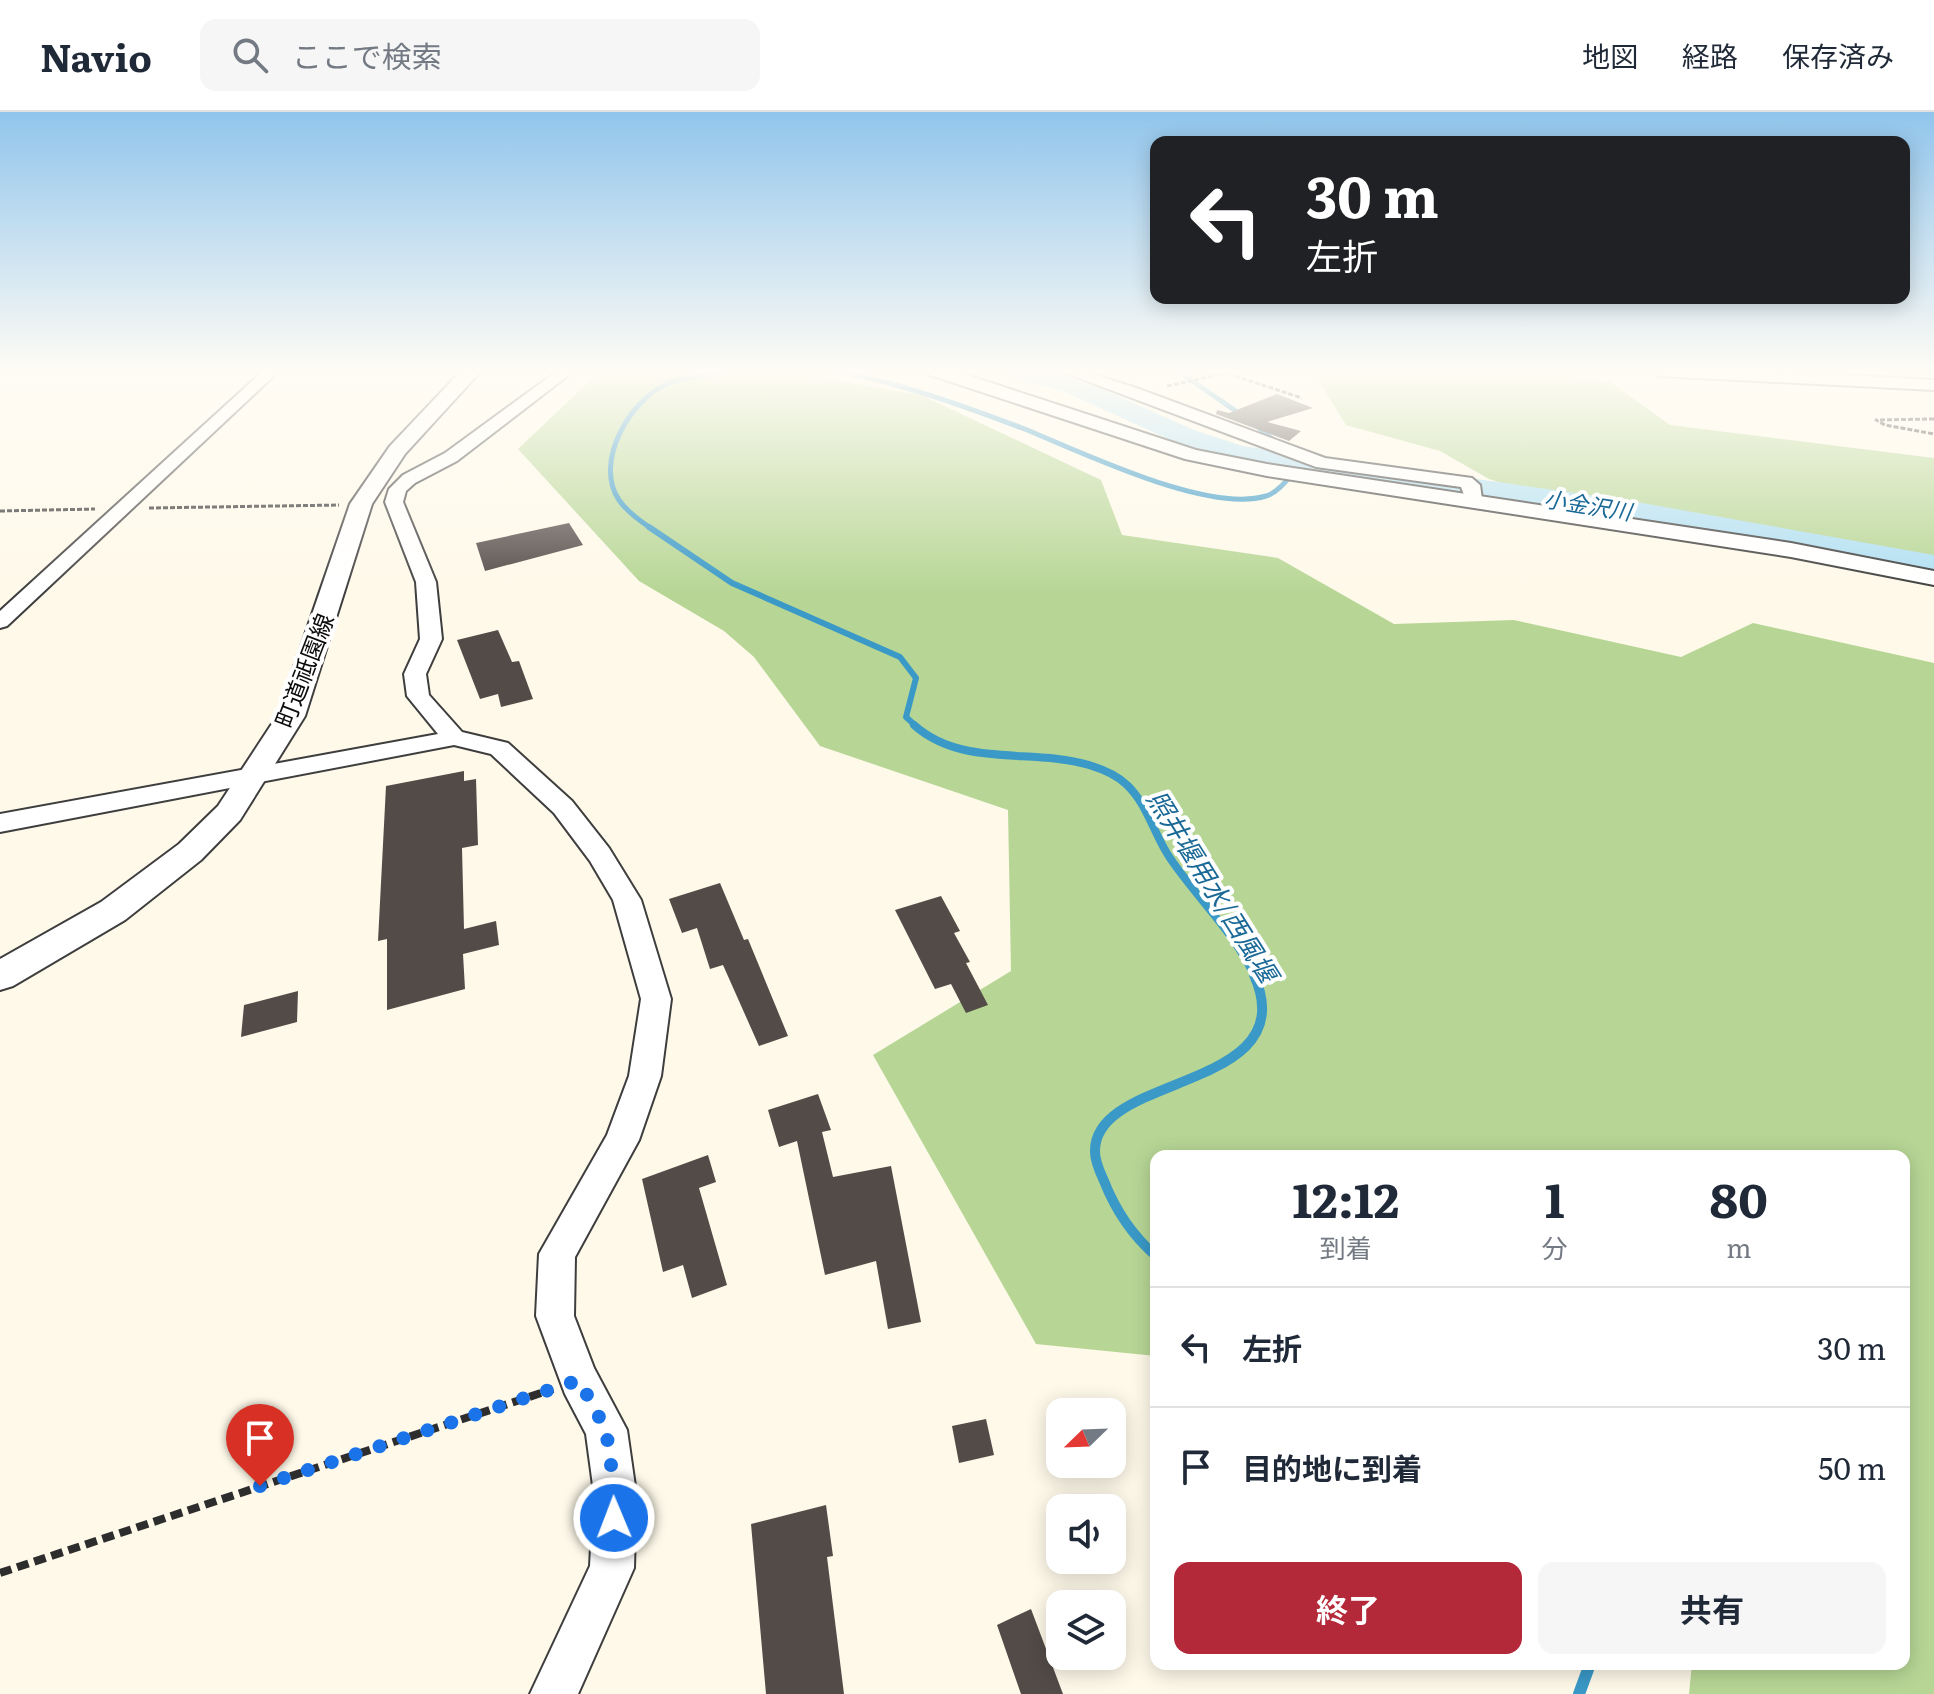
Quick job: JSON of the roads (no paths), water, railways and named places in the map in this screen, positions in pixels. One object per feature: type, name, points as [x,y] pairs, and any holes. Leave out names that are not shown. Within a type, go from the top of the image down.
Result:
[{"type":"street","points":[[0,622],[192,445]]},
{"type":"street","name":"町道祗園線","points":[[0,976],[113,911],[190,852],[229,813],[291,716],[361,504],[401,445]]},
{"type":"street","points":[[454,738],[418,696],[415,674],[431,639],[426,582],[394,502],[398,489],[409,479],[468,445]]},
{"type":"street","points":[[1161,445],[1192,455],[1267,470],[1473,499],[1791,550],[1934,578]]},
{"type":"street","points":[[1274,445],[1322,463],[1466,482],[1471,485],[1473,499]]},
{"type":"street","points":[[0,823],[454,738],[499,748],[563,807],[600,855],[627,900],[656,999],[645,1076],[622,1140],[557,1254],[555,1316],[579,1380],[606,1430],[615,1493],[612,1568],[554,1694]]},
{"type":"waterway","name":"照井堰用水/西風堰","points":[[615,445],[610,468],[612,485],[626,508],[652,529]]},
{"type":"waterway","name":"照井堰用水/西風堰","points":[[1063,445],[1178,488],[1241,499],[1271,494],[1302,464],[1279,445]]},
{"type":"waterway","name":"小金沢川","points":[[1210,445],[1242,454],[1339,470],[1631,510],[1934,565]]},
{"type":"waterway","name":"照井堰用水/西風堰","points":[[649,527],[732,583],[900,657],[916,678],[906,717],[917,727]]},
{"type":"waterway","name":"照井堰用水/西風堰","points":[[914,725],[954,747],[998,755],[1067,760],[1099,768],[1123,781],[1140,802],[1170,858],[1226,931],[1254,975]]},
{"type":"waterway","name":"照井堰用水/西風堰","points":[[1150,1250],[1126,1222],[1099,1171],[1095,1152],[1103,1126],[1126,1107],[1226,1061],[1251,1041],[1262,1013],[1254,975]]},
{"type":"waterway","name":"照井堰用水/西風堰","points":[[1579,1694],[1588,1670]]}]
